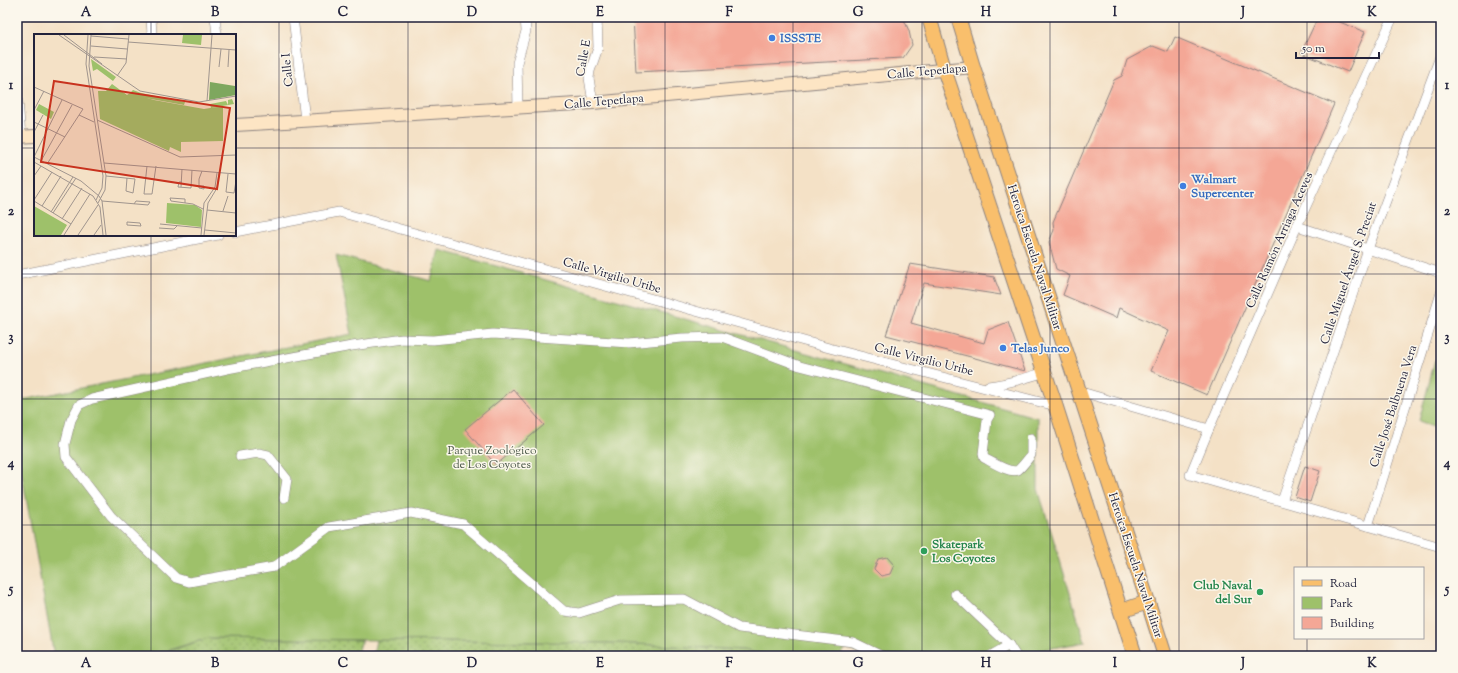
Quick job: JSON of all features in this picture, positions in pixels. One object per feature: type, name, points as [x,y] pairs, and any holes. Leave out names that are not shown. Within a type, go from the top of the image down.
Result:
[{"type":"main road","points":[[929,17],[944,69],[1045,372],[1135,656]]},
{"type":"main road","name":"Heroica Escuela Naval Militar","points":[[958,17],[1165,656]]},
{"type":"main road","points":[[1121,611],[1148,602]]},
{"type":"street","points":[[151,17],[152,34]]},
{"type":"street","points":[[215,17],[217,34]]},
{"type":"street","name":"Calle I","points":[[293,17],[305,120]]},
{"type":"street","points":[[518,108],[516,63],[526,31],[525,17]]},
{"type":"street","name":"Calle E","points":[[593,103],[589,78],[598,48],[597,17]]},
{"type":"street","name":"Calle Ramón Arriaga Aceves","points":[[1282,501],[1190,475],[1297,226],[1393,17]]},
{"type":"street","name":"Calle Miguel Ángel S. Preciat","points":[[1282,501],[1368,250],[1441,54]]},
{"type":"street","name":"Calle Tepetlapa","points":[[236,125],[593,103],[973,67]]},
{"type":"street","points":[[17,89],[19,136],[34,136]]},
{"type":"street","name":"Calle Virgilio Uribe","points":[[236,232],[339,212],[828,348],[1056,406]]},
{"type":"street","points":[[1297,226],[1441,273]]},
{"type":"street","points":[[17,275],[213,236]]},
{"type":"street","name":"Calle José Balbuena Vera","points":[[1368,526],[1441,293]]},
{"type":"street","points":[[882,656],[853,642],[739,628],[684,599],[620,600],[579,613],[564,611],[463,524],[411,513],[329,527],[274,567],[189,582],[182,580],[176,578],[111,516],[66,457],[65,444],[71,420],[79,405],[92,399],[227,369],[352,346],[402,339],[433,340],[493,334],[629,344],[682,338],[722,337],[800,366],[990,415],[983,454],[984,458],[1008,470],[1014,471],[1018,469],[1031,455],[1031,438]]},
{"type":"street","name":"Calle Virgilio Uribe","points":[[981,386],[1000,385],[1019,381],[1045,372]]},
{"type":"street","points":[[1078,391],[1209,429]]},
{"type":"street","points":[[240,456],[259,453],[268,455],[287,479],[284,498]]},
{"type":"street","points":[[1282,501],[1441,547]]},
{"type":"street","points":[[955,594],[1009,645],[1016,656]]},
{"type":"street","points":[[990,656],[1009,645]]},
{"type":"green space","name":"Parque Zoológico de Los Coyotes","points":[[439,250],[1038,418],[1038,489],[1085,642],[1024,653],[1023,656],[863,656],[846,648],[840,656],[770,656],[744,650],[619,643],[208,638],[150,656],[54,656],[17,446],[17,401],[352,334],[336,255],[431,281]]},
{"type":"green space","points":[[1435,360],[1441,362],[1441,429],[1419,421]]},
{"type":"green space","points":[[208,638],[362,640],[357,656],[167,656],[166,652]]},
{"type":"green space","points":[[376,640],[619,643],[744,650],[770,656],[373,656]]},
{"type":"building","name":"ISSSTE","points":[[633,17],[903,17],[909,31],[912,45],[903,58],[636,72]]},
{"type":"building","points":[[1318,17],[1327,17],[1365,32],[1348,72],[1301,53]]},
{"type":"building","name":"Walmart Supercenter","points":[[1175,37],[1334,104],[1207,395],[1151,371],[1169,331],[1119,308],[1116,318],[1063,295],[1070,276],[1056,269],[1049,242],[1054,230],[1053,222],[1114,80],[1122,76],[1127,60],[1153,46],[1168,52]]},
{"type":"building","points":[[910,264],[994,277],[1001,295],[924,283],[911,323],[984,343],[988,330],[1008,322],[1025,371],[886,335]]},
{"type":"building","points":[[513,389],[544,425],[496,465],[465,429]]},
{"type":"building","points":[[1305,466],[1320,471],[1310,502],[1295,497]]},
{"type":"building","points":[[887,557],[894,565],[890,574],[881,576],[874,569],[878,559]]},
{"type":"place","name":"ISSSTE","points":[[772,38]]},
{"type":"place","name":"Walmart Supercenter","points":[[1183,186]]},
{"type":"place","name":"Telas Junco","points":[[1003,348]]},
{"type":"place","name":"Skatepark Los Coyotes","points":[[924,551]]},
{"type":"place","name":"Club Naval del Sur","points":[[1260,592]]}]
